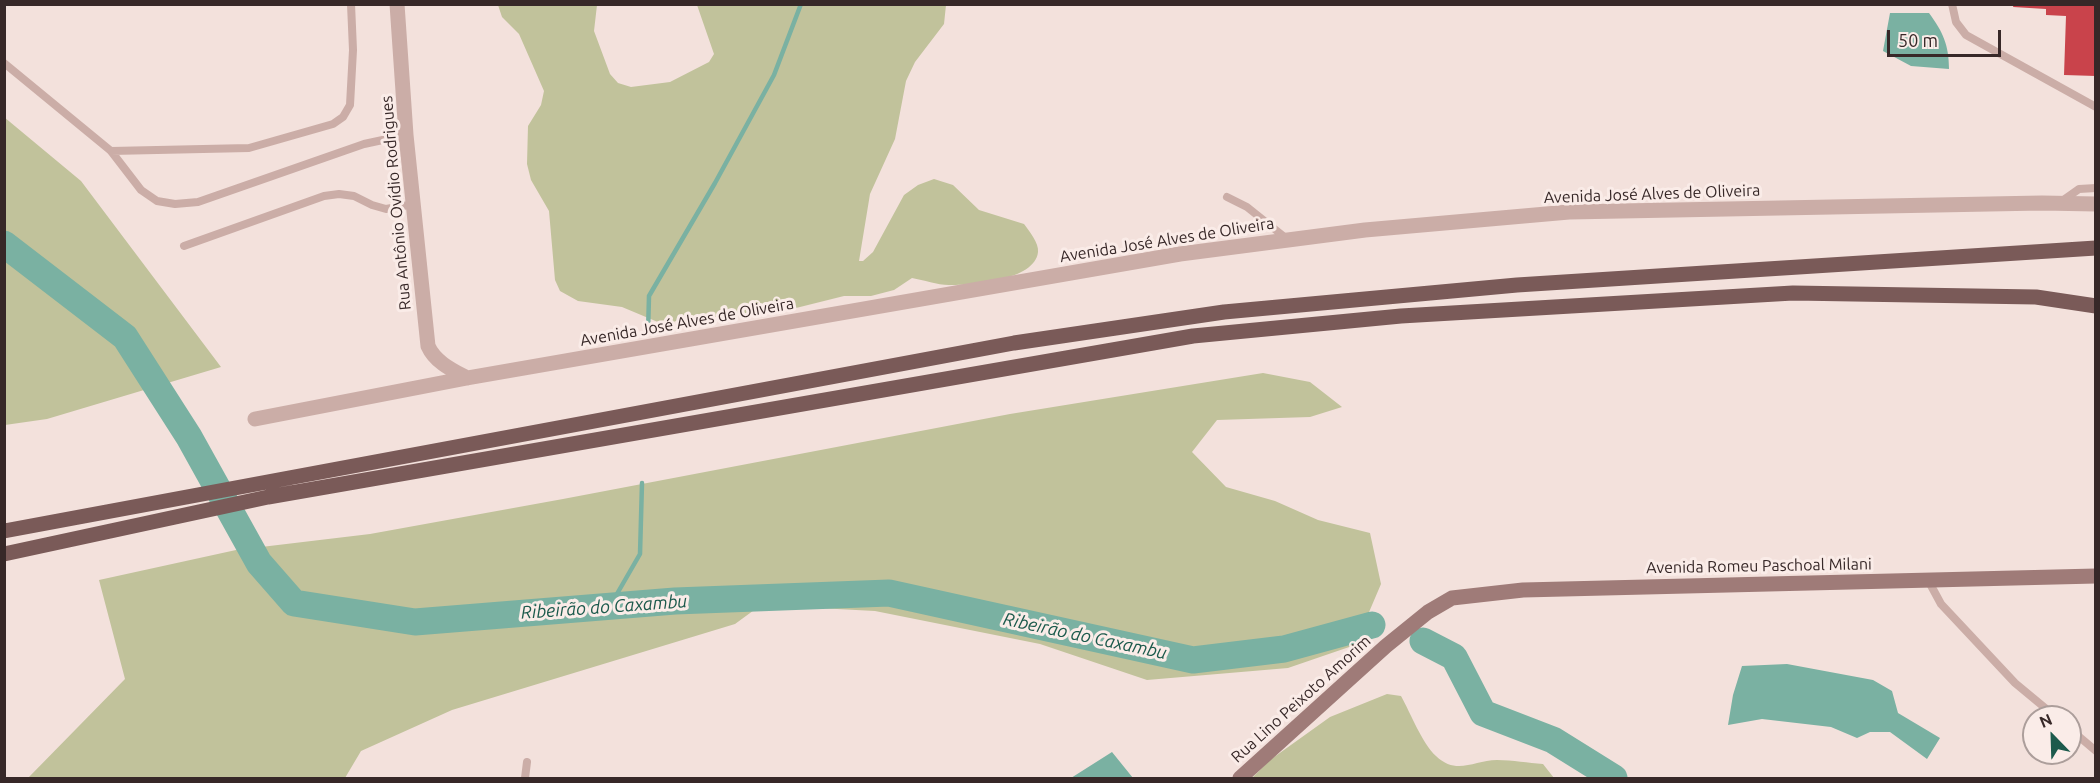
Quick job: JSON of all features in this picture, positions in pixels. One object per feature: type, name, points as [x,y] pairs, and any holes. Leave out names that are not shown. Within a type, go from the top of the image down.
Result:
[{"type":"main road","points":[[4,531],[1014,343],[1224,312],[1517,285],[2096,248]]},
{"type":"main road","points":[[4,554],[268,497],[1193,336],[1401,316],[1793,293],[2036,297],[2096,306]]},
{"type":"street","name":"Rua Antônio Ovídio Rodrigues","points":[[397,4],[406,135],[428,345],[438,360],[467,378]]},
{"type":"street","name":"Avenida José Alves de Oliveira","points":[[255,419],[467,378],[1180,254],[1365,230],[1569,212],[2096,204]]},
{"type":"street","name":"Avenida Romeu Paschoal Milani","points":[[1386,646],[1428,612],[1452,598],[1522,590],[2096,576]]},
{"type":"street","name":"Rua Lino Peixoto Amorim","points":[[1240,778],[1386,646]]},
{"type":"lane","points":[[111,151],[249,148],[333,124],[343,117],[350,105],[353,50],[351,4]]},
{"type":"lane","points":[[1952,4],[1956,22],[1966,35],[2096,107]]},
{"type":"lane","points":[[4,63],[111,151],[141,190],[157,201],[175,204],[198,202],[364,144],[406,135]]},
{"type":"lane","points":[[2058,203],[2079,189],[2096,188]]},
{"type":"lane","points":[[184,246],[324,196],[339,194],[354,196],[386,209],[414,204]]},
{"type":"lane","points":[[1227,197],[1247,207],[1288,240]]},
{"type":"lane","points":[[1928,580],[1941,604],[2015,683],[2042,705]]},
{"type":"lane","points":[[2082,739],[2096,751]]},
{"type":"lane","points":[[525,778],[527,762]]},
{"type":"green space","points":[[498,5],[597,5],[594,31],[610,74],[618,83],[631,87],[670,82],[709,62],[714,54],[697,5],[946,5],[944,24],[915,62],[906,81],[895,139],[870,194],[859,261],[863,261],[873,252],[904,195],[918,185],[934,179],[953,185],[979,210],[1024,224],[1037,245],[1038,252],[1034,262],[1014,275],[986,282],[944,285],[912,278],[894,290],[871,296],[844,296],[792,309],[716,317],[687,317],[665,325],[622,307],[578,301],[560,291],[555,280],[549,211],[531,180],[527,164],[528,126],[541,105],[544,91],[519,34],[502,17]]},
{"type":"green space","points":[[4,117],[81,181],[221,367],[47,419],[5,425]]},
{"type":"green space","points":[[1263,373],[1310,382],[1342,407],[1310,417],[1217,420],[1192,452],[1226,487],[1275,501],[1318,520],[1370,533],[1381,584],[1355,645],[1288,668],[1147,680],[1040,644],[875,611],[761,605],[735,624],[452,710],[361,751],[345,778],[28,778],[125,679],[99,580],[236,550],[370,534],[1010,414]]},
{"type":"green space","points":[[1387,694],[1401,696],[1426,744],[1444,762],[1458,766],[1497,760],[1543,764],[1554,778],[1252,778],[1270,760],[1330,717]]},
{"type":"water","points":[[1890,13],[1929,13],[1944,39],[1949,69],[1911,66],[1883,51]]},
{"type":"water","points":[[1787,664],[1873,680],[1892,691],[1898,713],[1940,738],[1927,759],[1890,732],[1870,732],[1857,738],[1831,727],[1762,719],[1728,725],[1733,695],[1742,666]]},
{"type":"water","points":[[1112,752],[1133,778],[1071,778]]},
{"type":"building","points":[[2014,4],[2096,4],[2096,76],[2064,75],[2066,16],[2046,15],[2046,9],[2013,7]]},
{"type":"waterway","points":[[648,333],[649,296],[715,183],[774,75],[801,4]]},
{"type":"waterway","name":"Ribeirão do Caxambu","points":[[4,244],[125,337],[189,437],[259,563],[294,603],[415,622],[675,601],[889,593],[1193,660],[1284,649],[1372,625]]},
{"type":"waterway","points":[[610,606],[640,554],[642,483]]},
{"type":"waterway","name":"Ribeirão do Caxambu","points":[[1423,641],[1454,657],[1483,713],[1553,740],[1614,778]]}]
